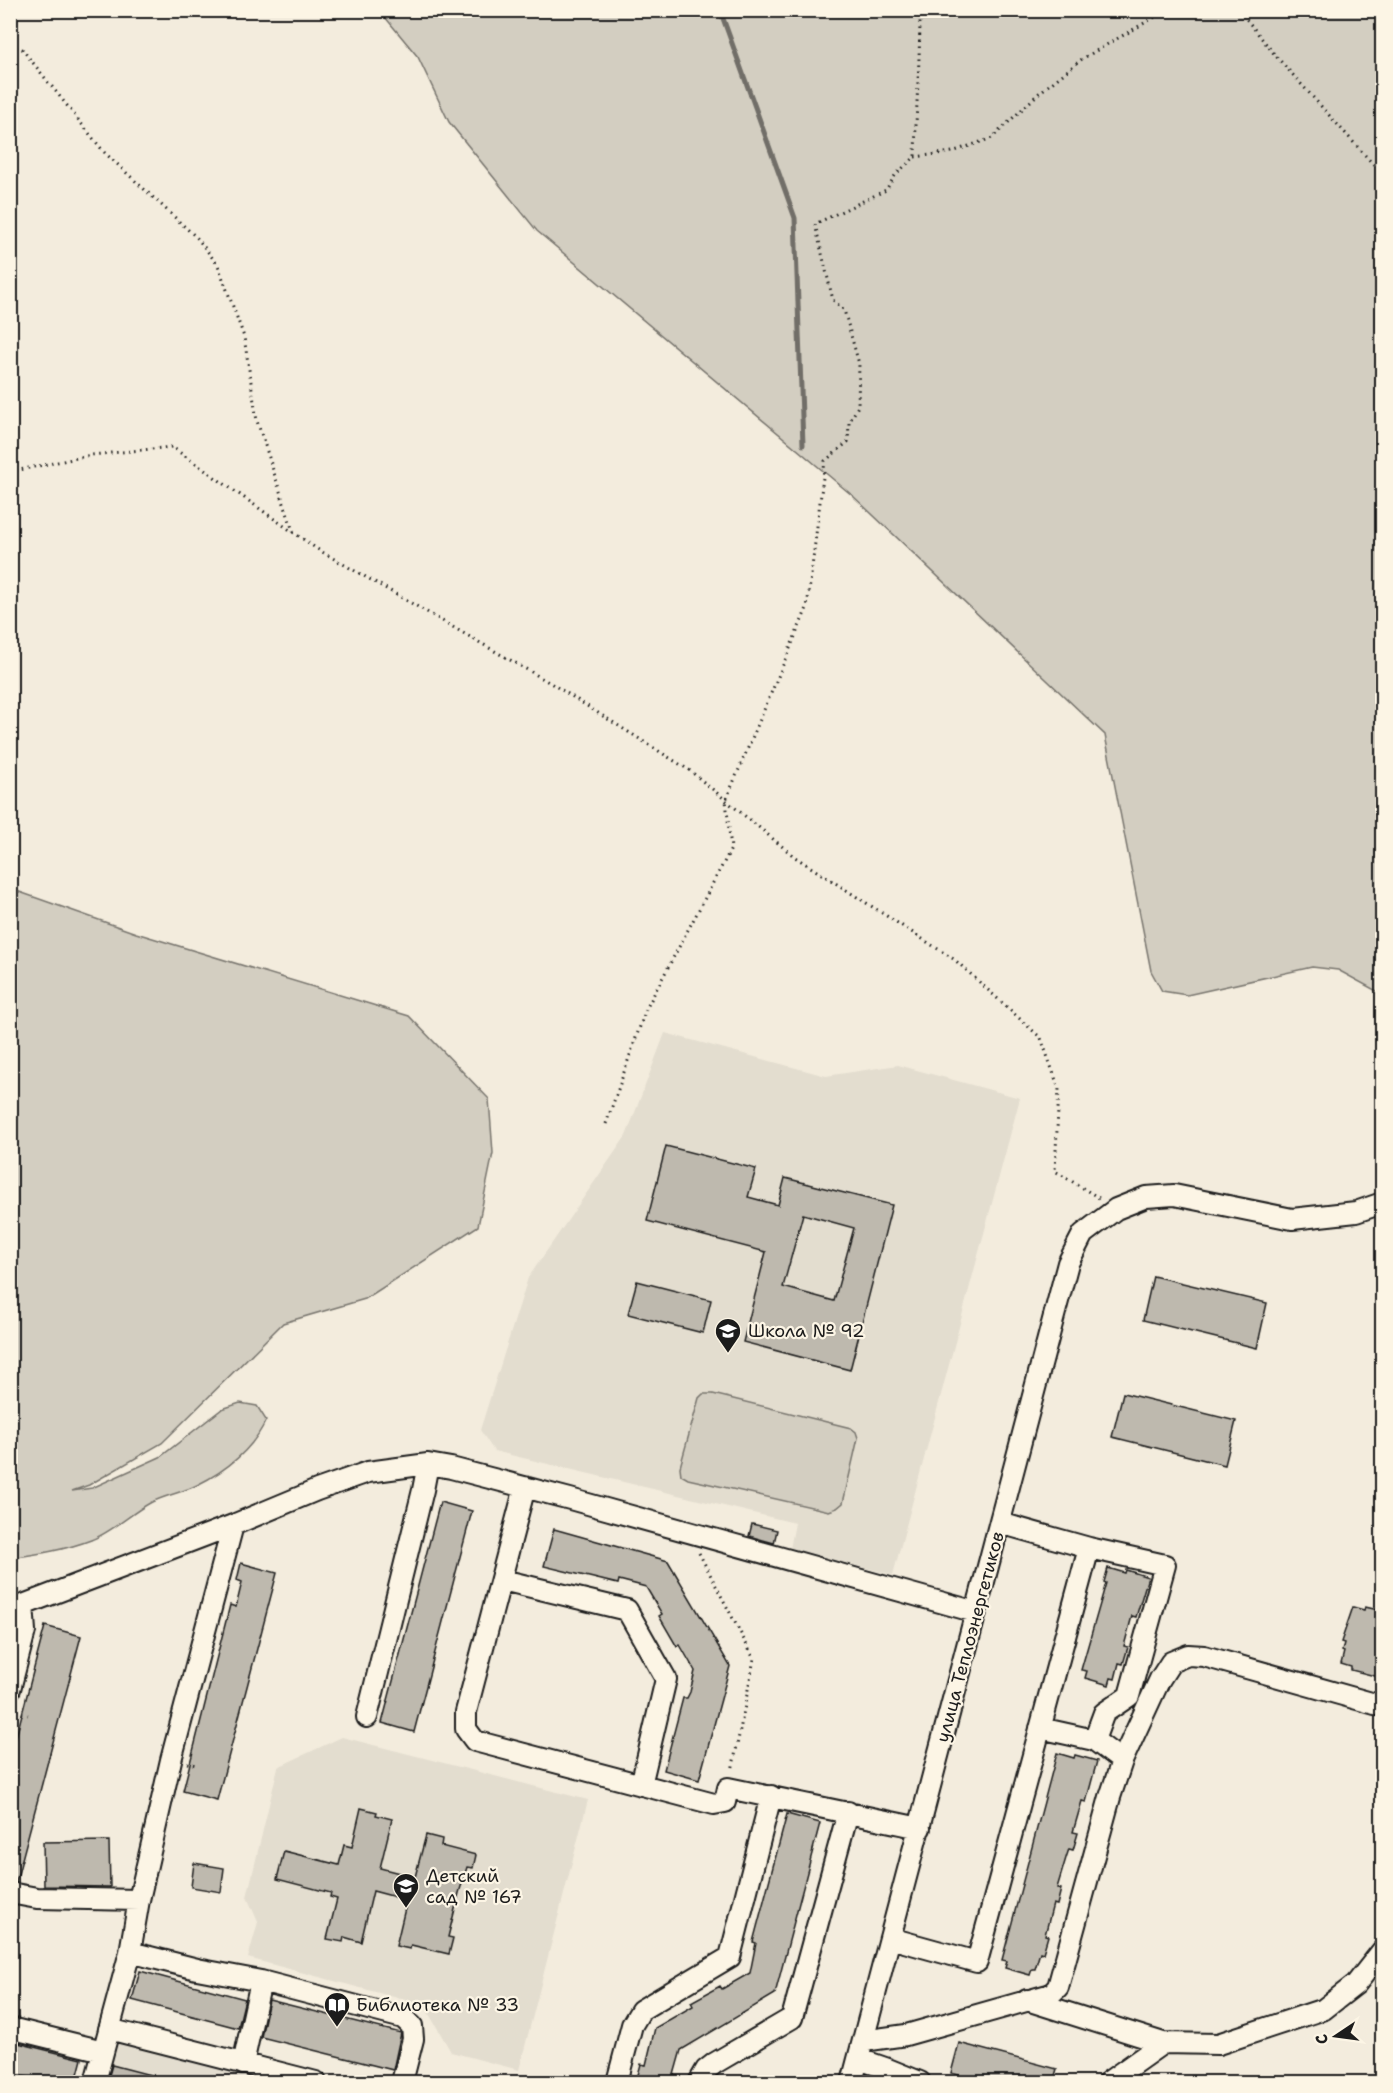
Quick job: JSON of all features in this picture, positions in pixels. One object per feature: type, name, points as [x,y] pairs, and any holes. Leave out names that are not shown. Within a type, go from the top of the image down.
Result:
[{"type":"street","name":"улица Теплоэнергетиков","points":[[852,2082],[1068,1263],[1083,1234],[1116,1209],[1146,1197],[1174,1196],[1292,1219],[1356,1212],[1383,1203]]},
{"type":"street","points":[[367,1717],[421,1501],[428,1464]]},
{"type":"street","points":[[10,1689],[25,1631],[17,1608],[368,1472],[428,1464],[525,1487],[976,1612]]},
{"type":"street","points":[[525,1487],[466,1713],[466,1728],[475,1741],[714,1804],[725,1802],[728,1788],[920,1828]]},
{"type":"street","points":[[1000,1523],[1089,1548],[1165,1565],[1129,1696],[1104,1713],[1094,1740]]},
{"type":"street","points":[[95,2082],[130,1952],[139,1900],[171,1760],[232,1525]]},
{"type":"street","points":[[890,1938],[976,1962],[1089,1548]]},
{"type":"street","points":[[502,1580],[627,1610],[666,1679],[641,1785]]},
{"type":"street","points":[[861,2050],[1051,1994],[1058,1987],[1122,1761],[1160,1679],[1171,1662],[1188,1655],[1203,1656],[1383,1707]]},
{"type":"street","points":[[1040,1728],[1094,1740],[1122,1761]]},
{"type":"street","points":[[617,2082],[632,2025],[641,2010],[730,1957],[771,1796]]},
{"type":"street","points":[[699,2082],[706,2070],[715,2063],[792,2018],[848,1812]]},
{"type":"street","points":[[10,1893],[37,1898],[139,1900]]},
{"type":"street","points":[[130,1952],[197,1969],[261,1981],[403,2018],[412,2026],[413,2039],[402,2082]]},
{"type":"street","points":[[1027,2000],[1163,2043],[1218,2044],[1324,2009],[1356,1984],[1383,1952]]},
{"type":"street","points":[[243,2064],[261,1981]]},
{"type":"street","points":[[10,2028],[103,2051]]},
{"type":"street","points":[[109,2029],[316,2082]]},
{"type":"street","points":[[1108,2082],[1163,2043]]},
{"type":"street","points":[[861,2050],[888,2069],[920,2082]]},
{"type":"path","points":[[915,157],[920,10]]},
{"type":"path","points":[[606,1124],[646,1009],[731,849],[726,800],[807,608],[825,461],[848,442],[849,423],[858,406],[859,364],[844,309],[833,300],[815,224],[886,190],[896,174],[915,157],[952,152],[992,138],[1039,93],[1082,59],[1167,10]]},
{"type":"path","points":[[1239,10],[1275,55],[1383,174]]},
{"type":"path","points":[[10,46],[22,49],[105,152],[197,238],[218,266],[244,337],[257,421],[294,533]]},
{"type":"path","points":[[10,472],[91,455],[172,447],[327,555],[552,684],[689,770],[795,857],[955,960],[1041,1038],[1059,1089],[1055,1171],[1116,1209]]},
{"type":"path","points":[[687,1532],[754,1659],[728,1788]]},
{"type":"path","points":[[10,1711],[28,1715]]},
{"type":"shaded area","points":[[380,11],[417,13],[428,11],[1382,11],[1382,994],[1338,970],[1312,967],[1187,995],[1162,991],[1151,971],[1105,735],[853,496],[537,231],[449,122],[418,57]]},
{"type":"shaded area","points":[[11,889],[136,933],[409,1016],[489,1099],[493,1153],[478,1226],[365,1299],[283,1323],[162,1443],[89,1485],[72,1491],[92,1488],[160,1457],[222,1409],[240,1403],[257,1406],[266,1420],[254,1440],[238,1458],[208,1479],[191,1488],[150,1503],[91,1540],[61,1549],[11,1558]]},
{"type":"shaded area","name":"Школа № 92","points":[[665,1033],[826,1076],[898,1065],[1020,1098],[893,1575],[790,1549],[795,1523],[494,1451],[480,1430],[528,1278],[626,1136]]},
{"type":"shaded area","points":[[703,1394],[713,1394],[851,1428],[856,1432],[858,1438],[843,1503],[829,1511],[688,1479],[681,1475],[680,1467],[699,1398]]},
{"type":"shaded area","name":"Детский сад № 167","points":[[342,1737],[588,1800],[519,2070],[451,2052],[424,2005],[248,1958],[258,1922],[247,1897],[278,1767]]},
{"type":"shaded area","points":[[94,2034],[293,2082],[82,2082]]},
{"type":"building","points":[[666,1146],[756,1169],[748,1197],[778,1205],[785,1178],[892,1205],[850,1370],[743,1342],[766,1252],[647,1221]],"holes":[[[803,1214],[854,1228],[834,1301],[783,1287]]]},
{"type":"building","points":[[1153,1276],[1267,1303],[1257,1348],[1143,1320]]},
{"type":"building","points":[[637,1281],[711,1300],[703,1333],[628,1314]]},
{"type":"building","points":[[1123,1393],[1236,1421],[1225,1465],[1112,1437]]},
{"type":"building","points":[[440,1502],[472,1511],[414,1732],[382,1723]]},
{"type":"building","points":[[752,1524],[777,1530],[774,1543],[749,1536]]},
{"type":"building","points":[[554,1529],[668,1561],[730,1666],[699,1780],[664,1770],[683,1698],[687,1698],[690,1692],[695,1671],[680,1645],[677,1647],[659,1616],[662,1614],[646,1587],[619,1580],[618,1584],[544,1566]]},
{"type":"building","points":[[241,1563],[277,1573],[217,1800],[183,1791],[230,1605],[236,1607],[242,1582],[237,1580]]},
{"type":"building","points":[[1108,1568],[1125,1573],[1126,1570],[1148,1577],[1136,1617],[1132,1616],[1124,1646],[1128,1647],[1123,1664],[1119,1663],[1115,1679],[1111,1678],[1109,1685],[1085,1678],[1087,1671],[1081,1670],[1106,1583],[1104,1582]]},
{"type":"building","points":[[1353,1607],[1383,1611],[1383,1678],[1351,1670],[1351,1667],[1341,1664],[1344,1643],[1341,1642]]},
{"type":"building","points":[[45,1626],[81,1636],[16,1882],[10,1881],[10,1760]]},
{"type":"building","points":[[1057,1753],[1097,1761],[1086,1802],[1082,1801],[1073,1832],[1078,1833],[1073,1850],[1069,1849],[1057,1888],[1061,1889],[1057,1905],[1053,1904],[1043,1953],[1040,1952],[1035,1969],[1032,1969],[1030,1975],[1005,1968],[1007,1961],[1002,1960]]},
{"type":"building","points":[[361,1808],[392,1819],[380,1868],[415,1877],[426,1835],[442,1839],[441,1846],[476,1855],[473,1868],[467,1867],[459,1893],[448,1937],[453,1938],[449,1954],[411,1945],[410,1949],[396,1946],[407,1900],[373,1891],[361,1942],[344,1937],[343,1942],[327,1939],[337,1899],[330,1897],[331,1893],[277,1879],[284,1851],[339,1865],[344,1845],[352,1847]]},
{"type":"building","points":[[787,1814],[820,1823],[775,1994],[681,2050],[672,2082],[636,2082],[641,2064],[646,2065],[655,2028],[693,2006],[691,2002],[720,1986],[722,1989],[750,1973],[756,1943],[753,1942]]},
{"type":"building","points":[[109,1841],[110,1887],[44,1886],[43,1842]]},
{"type":"building","points":[[194,1863],[224,1868],[221,1892],[191,1887]]},
{"type":"building","points":[[140,1971],[245,1999],[238,2028],[132,2000]]},
{"type":"building","points":[[269,2000],[401,2033],[393,2070],[261,2037]]},
{"type":"building","points":[[10,2041],[82,2059],[76,2082],[46,2082],[10,2073]]},
{"type":"building","points":[[959,2043],[1057,2069],[1053,2082],[984,2082],[951,2073]]},
{"type":"building","points":[[112,2065],[162,2078],[161,2082],[107,2082]]},
{"type":"waterway","points":[[720,10],[795,218],[803,445]]},
{"type":"place","name":"Школа № 92","points":[[728,1354]]},
{"type":"place","name":"Детский сад № 167","points":[[406,1909]]},
{"type":"place","name":"Библиотека № 33","points":[[337,2028]]}]
